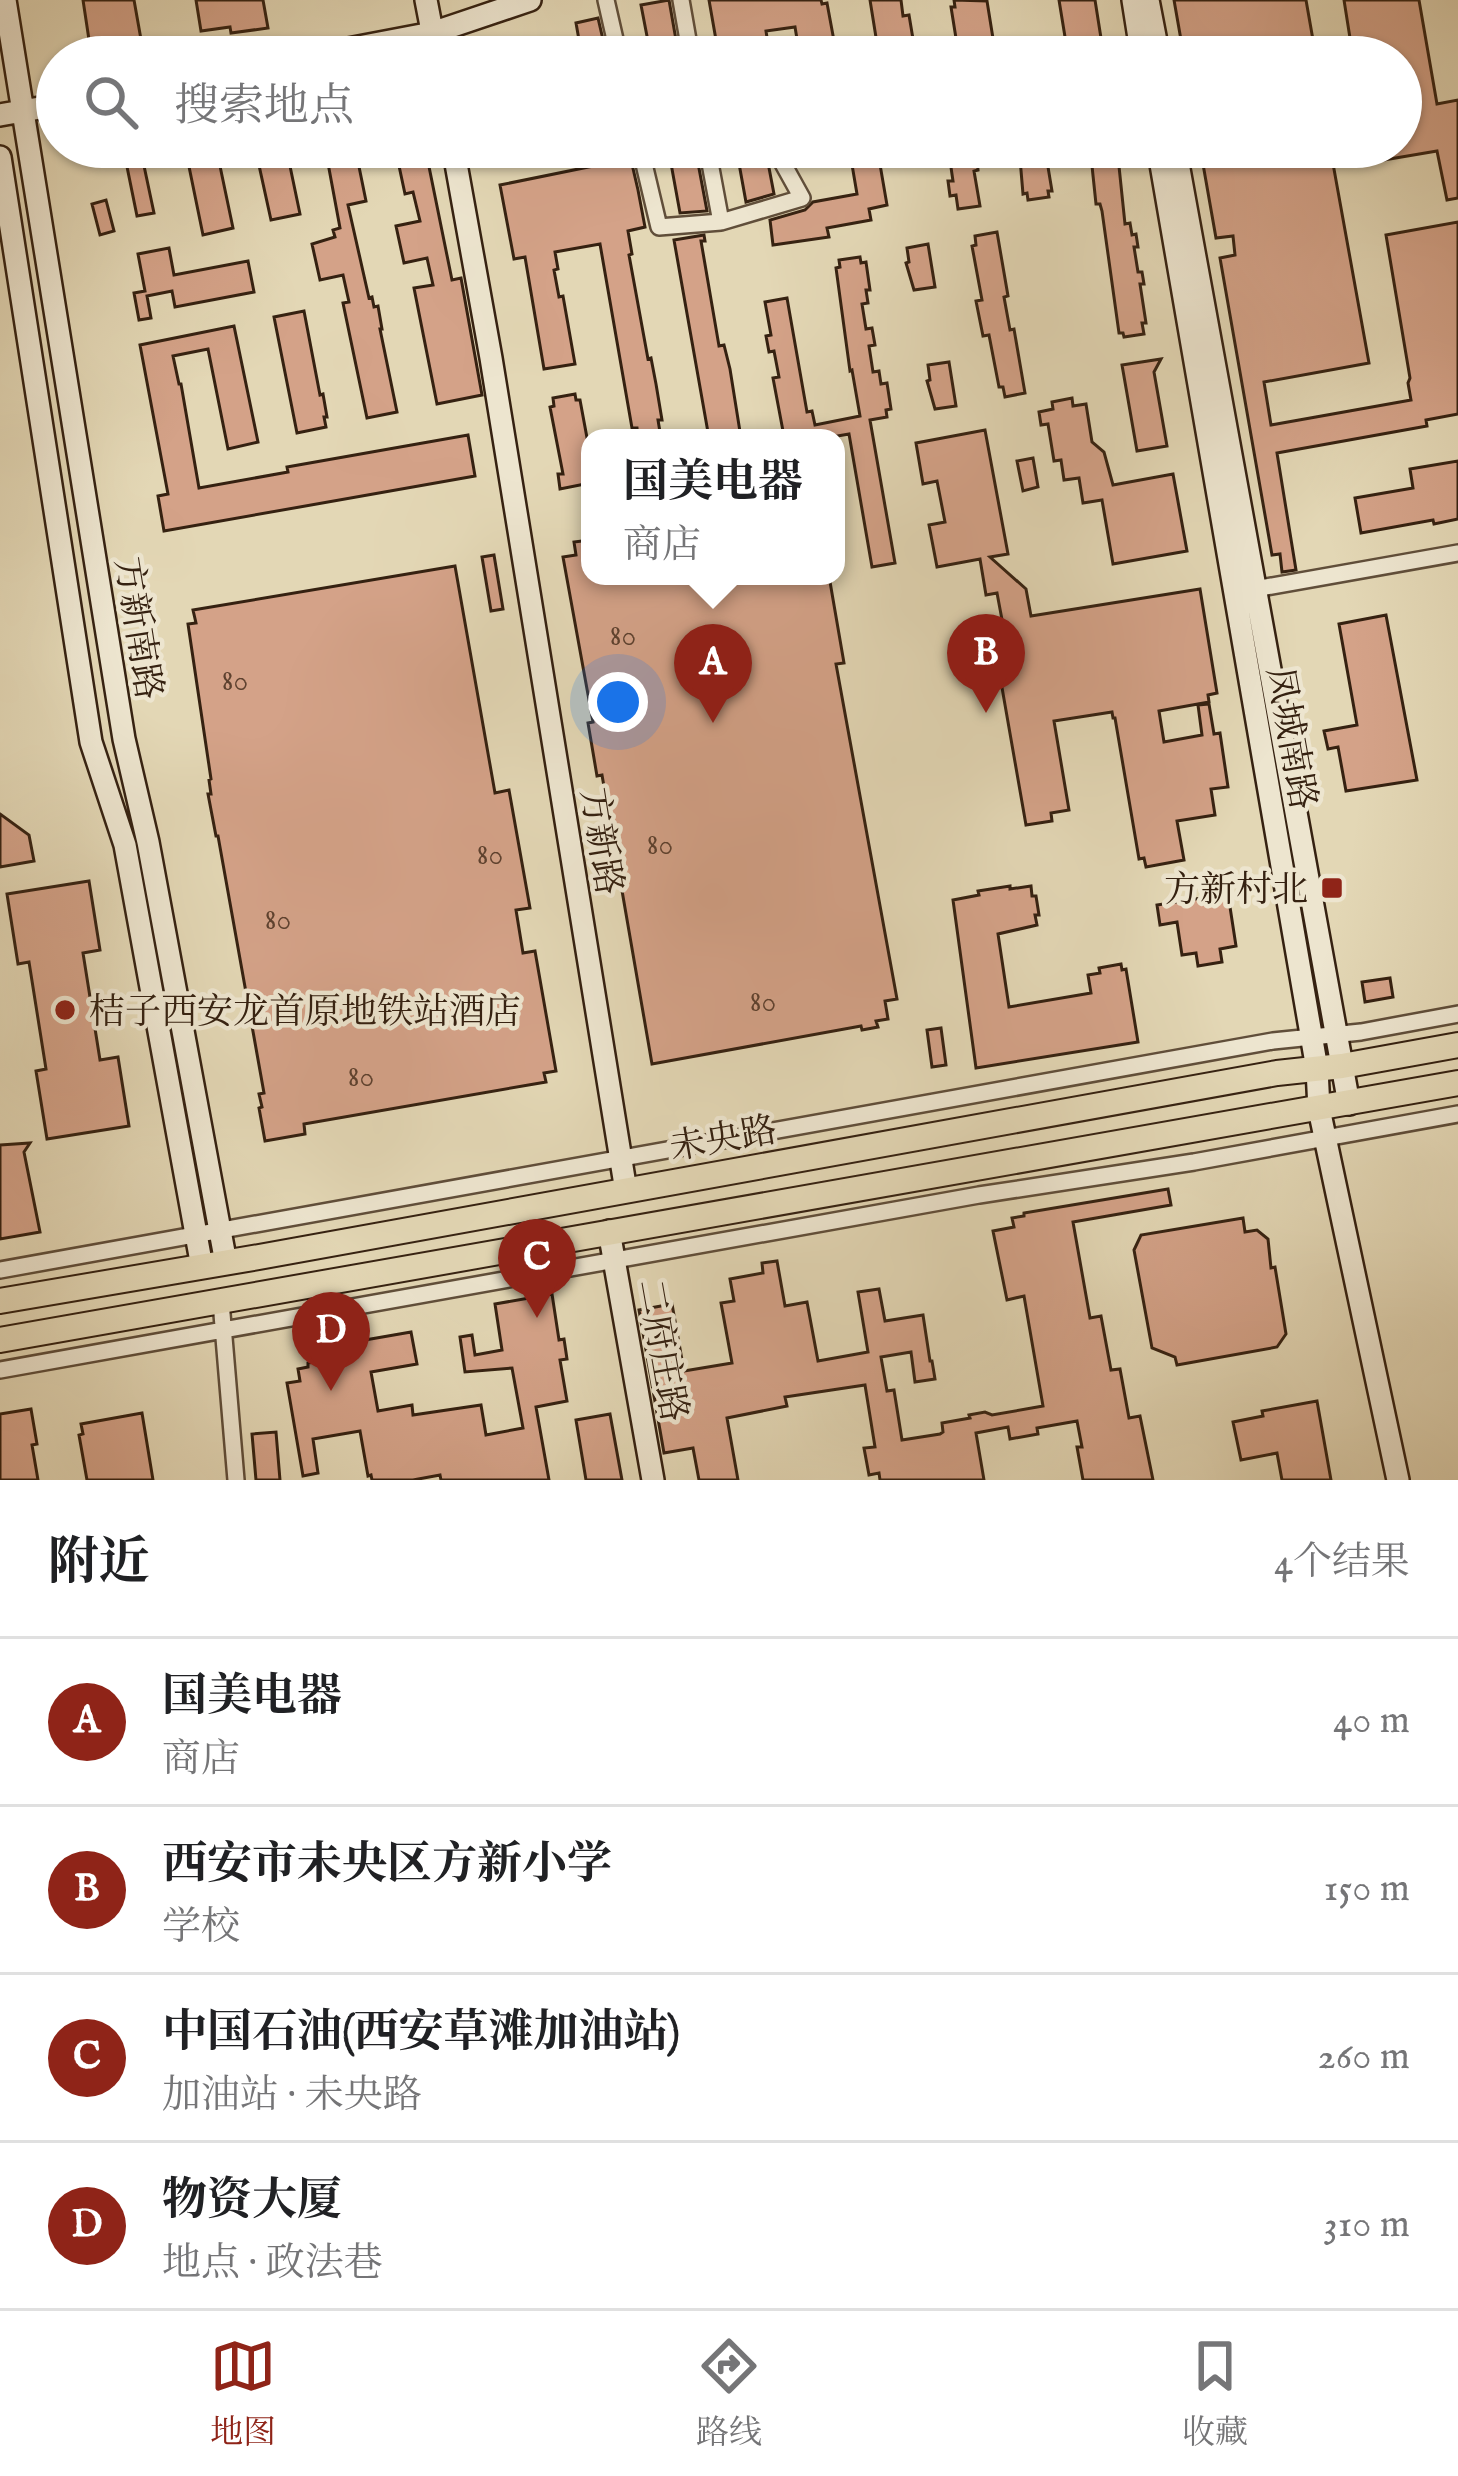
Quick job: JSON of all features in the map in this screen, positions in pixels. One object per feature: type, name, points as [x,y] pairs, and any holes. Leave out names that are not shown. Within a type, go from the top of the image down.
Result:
[{"type":"main road","name":"未央路","points":[[0,1300],[1277,1072],[1330,1068],[1458,1045]]},
{"type":"main road","name":"未央路","points":[[0,1340],[1458,1083]]},
{"type":"street","name":"方新南路","points":[[5,0],[124,739],[148,842],[220,1232],[214,1265]]},
{"type":"street","points":[[427,0],[433,36]]},
{"type":"street","points":[[416,36],[530,0]]},
{"type":"street","points":[[606,0],[614,36]]},
{"type":"street","points":[[680,0],[687,36]]},
{"type":"street","points":[[1132,0],[1138,36]]},
{"type":"street","points":[[1148,0],[1155,36]]},
{"type":"street","points":[[0,115],[36,109]]},
{"type":"street","name":"方新南路","points":[[0,157],[91,742],[125,845],[196,1236],[214,1265]]},
{"type":"street","name":"方新路","points":[[457,168],[626,1191]]},
{"type":"street","points":[[645,168],[659,227],[721,222],[802,199],[785,168]]},
{"type":"street","points":[[711,168],[721,222]]},
{"type":"street","name":"凤城南路","points":[[1162,168],[1311,1037],[1349,1104]]},
{"type":"street","name":"凤城南路","points":[[1179,168],[1336,1034],[1318,1109],[1398,1480]]},
{"type":"street","points":[[1255,590],[1458,553]]},
{"type":"street","points":[[0,1270],[1274,1041],[1458,1014]]},
{"type":"street","points":[[0,1370],[1458,1114]]},
{"type":"street","name":"二府庄路","points":[[609,1232],[653,1480]]},
{"type":"street","points":[[220,1302],[236,1480]]},
{"type":"building","points":[[83,0],[134,0],[140,36],[88,36]]},
{"type":"building","points":[[196,0],[263,0],[268,28],[201,31]]},
{"type":"building","points":[[669,0],[675,36],[647,36],[641,5]]},
{"type":"building","points":[[709,0],[821,0],[827,3],[833,36],[796,36],[795,27],[766,31],[767,36],[715,36]]},
{"type":"building","points":[[870,0],[901,0],[912,36],[876,36]]},
{"type":"building","points":[[954,0],[987,1],[993,36],[956,36],[951,7],[955,7]]},
{"type":"building","points":[[1059,0],[1095,0],[1101,36],[1065,36]]},
{"type":"building","points":[[1174,0],[1306,0],[1312,36],[1180,36]]},
{"type":"building","points":[[1344,0],[1419,0],[1437,104],[1458,100],[1458,198],[1447,200],[1437,151],[1422,154],[1422,36],[1350,36]]},
{"type":"building","points":[[598,18],[602,36],[578,36],[576,23]]},
{"type":"building","points":[[127,168],[144,168],[154,213],[137,216]]},
{"type":"building","points":[[189,168],[220,168],[233,228],[203,235]]},
{"type":"building","points":[[260,168],[290,168],[300,214],[271,220]]},
{"type":"building","points":[[329,168],[359,168],[366,201],[348,205],[369,298],[378,306],[397,412],[367,418],[343,303],[349,302],[343,275],[320,280],[312,244],[335,237],[333,230],[340,228]]},
{"type":"building","points":[[399,168],[429,168],[452,280],[461,278],[482,395],[437,404],[414,288],[433,285],[427,258],[404,263],[396,226],[420,221],[413,192],[405,194]]},
{"type":"building","points":[[583,168],[633,168],[645,227],[628,231],[629,255],[656,384],[660,429],[632,428],[600,244],[555,252],[558,269],[554,270],[575,364],[544,369],[525,257],[514,259],[500,185]]},
{"type":"building","points":[[672,168],[699,168],[707,211],[680,213]]},
{"type":"building","points":[[740,168],[769,168],[774,194],[746,202]]},
{"type":"building","points":[[853,168],[881,168],[887,205],[869,209],[871,220],[827,228],[829,237],[773,245],[770,220],[805,210],[813,202],[857,194]]},
{"type":"building","points":[[951,168],[978,168],[974,171],[980,206],[958,209],[956,195],[950,196],[948,181],[953,181]]},
{"type":"building","points":[[1021,168],[1048,168],[1049,197],[1028,200],[1027,193],[1023,194]]},
{"type":"building","points":[[1092,168],[1119,168],[1125,224],[1130,223],[1132,235],[1136,234],[1138,272],[1144,284],[1140,284],[1144,334],[1124,337],[1119,333],[1102,211],[1096,204]]},
{"type":"building","points":[[1204,168],[1334,168],[1369,363],[1264,382],[1271,425],[1411,400],[1386,235],[1458,222],[1458,414],[1426,420],[1427,426],[1277,453],[1296,570],[1282,572],[1280,554],[1272,555],[1220,258],[1235,255],[1233,236],[1216,238]]},
{"type":"building","points":[[106,200],[114,231],[100,235],[92,204]]},
{"type":"building","points":[[997,232],[1008,296],[1004,297],[1025,393],[1005,397],[989,335],[983,336],[972,246],[975,236]]},
{"type":"building","points":[[704,235],[701,241],[719,346],[724,345],[730,369],[740,429],[707,429],[674,240]]},
{"type":"building","points":[[928,244],[935,287],[914,290],[907,248]]},
{"type":"building","points":[[169,248],[174,275],[248,261],[254,292],[175,307],[172,291],[147,296],[151,318],[139,320],[134,293],[145,291],[138,254]]},
{"type":"building","points":[[860,257],[861,263],[866,262],[870,290],[866,290],[868,303],[862,304],[866,329],[872,328],[875,345],[869,346],[873,372],[879,371],[881,384],[887,383],[891,409],[886,410],[887,417],[870,420],[895,563],[872,567],[849,434],[845,429],[783,429],[773,378],[779,377],[766,336],[771,335],[765,302],[787,298],[807,412],[812,411],[815,425],[860,416],[836,268],[839,260]]},
{"type":"building","points":[[304,311],[327,417],[326,427],[297,433],[274,317]]},
{"type":"building","points":[[234,326],[258,442],[228,449],[208,349],[173,356],[199,488],[468,435],[475,476],[164,531],[158,496],[168,494],[140,345]]},
{"type":"building","points":[[1161,359],[1154,372],[1167,446],[1137,451],[1122,365]]},
{"type":"building","points":[[949,362],[956,406],[935,409],[928,365]]},
{"type":"building","points":[[575,394],[585,429],[581,429],[581,485],[560,489],[558,474],[563,474],[550,407],[553,398]]},
{"type":"building","points":[[1072,398],[1073,406],[1086,404],[1092,442],[1104,452],[1113,485],[1173,474],[1187,551],[1113,564],[1102,500],[1083,503],[1079,478],[1064,480],[1061,460],[1054,461],[1048,424],[1041,425],[1039,412],[1053,409],[1052,402]]},
{"type":"building","points":[[985,430],[1008,554],[990,557],[1026,589],[1031,616],[1200,589],[1217,693],[1208,695],[1209,702],[1159,711],[1164,742],[1202,735],[1198,705],[1209,704],[1214,734],[1220,733],[1228,787],[1211,789],[1215,815],[1177,821],[1184,860],[1146,867],[1144,858],[1139,859],[1112,712],[1054,721],[1069,810],[1051,813],[1052,821],[1026,825],[997,659],[1009,657],[997,593],[986,595],[980,559],[937,567],[929,525],[945,522],[937,481],[923,484],[916,443]]},
{"type":"building","points":[[1033,458],[1038,487],[1023,491],[1017,461]]},
{"type":"building","points":[[1458,461],[1458,519],[1361,533],[1355,498],[1413,488],[1410,469]]},
{"type":"building","points":[[581,541],[581,585],[831,585],[844,663],[836,664],[897,999],[885,1001],[888,1019],[876,1021],[878,1027],[862,1030],[861,1026],[652,1064],[602,775],[597,776],[588,723],[593,722],[563,557],[576,555],[574,542]]},
{"type":"building","points":[[494,555],[503,609],[491,611],[482,557]]},
{"type":"building","points":[[455,566],[495,793],[509,790],[530,908],[516,910],[523,953],[535,951],[556,1071],[544,1073],[546,1082],[304,1124],[305,1134],[265,1141],[259,1108],[259,1094],[264,1093],[208,794],[211,779],[188,624],[196,623],[193,610]]},
{"type":"building","points":[[1386,615],[1417,780],[1346,791],[1338,747],[1328,749],[1324,731],[1357,725],[1339,624]]},
{"type":"building","points":[[0,814],[29,835],[34,861],[0,867]]},
{"type":"building","name":"桔子西安龙首原地铁站酒店","points":[[89,881],[100,950],[83,953],[100,1060],[118,1057],[129,1126],[47,1139],[36,1071],[46,1069],[29,962],[18,964],[7,894]]},
{"type":"building","points":[[1010,886],[1031,886],[1039,915],[1035,915],[1037,925],[998,934],[1009,1007],[1091,993],[1088,975],[1121,964],[1126,969],[1138,1042],[976,1068],[953,900]]},
{"type":"building","points":[[1228,894],[1236,946],[1220,949],[1222,962],[1198,966],[1196,953],[1182,955],[1177,922],[1160,925],[1157,905]]},
{"type":"building","points":[[1390,978],[1393,997],[1365,1002],[1362,982]]},
{"type":"building","points":[[941,1028],[946,1065],[932,1067],[927,1030]]},
{"type":"building","points":[[30,1143],[24,1152],[40,1232],[0,1239],[0,1145]]},
{"type":"building","points":[[1168,1189],[1171,1205],[1073,1222],[1090,1318],[1101,1316],[1111,1370],[1120,1369],[1129,1418],[1140,1416],[1153,1480],[1083,1480],[1077,1421],[1037,1428],[1038,1434],[1010,1439],[1008,1427],[976,1433],[984,1480],[880,1480],[879,1473],[869,1475],[864,1448],[875,1447],[865,1385],[785,1397],[787,1406],[727,1418],[738,1480],[699,1480],[693,1448],[664,1453],[639,1310],[672,1304],[684,1371],[732,1363],[721,1303],[734,1301],[730,1279],[763,1273],[762,1263],[777,1261],[785,1306],[807,1302],[818,1361],[868,1352],[858,1292],[879,1289],[885,1321],[923,1315],[935,1379],[915,1382],[911,1352],[881,1357],[887,1391],[894,1390],[902,1440],[940,1434],[942,1423],[969,1415],[1043,1406],[1024,1296],[1007,1300],[993,1231],[1014,1227],[1012,1218],[1024,1213]]},
{"type":"building","points":[[1243,1218],[1245,1232],[1257,1230],[1268,1239],[1286,1334],[1277,1347],[1177,1365],[1175,1357],[1152,1348],[1134,1250],[1141,1235]]},
{"type":"building","points":[[552,1294],[567,1359],[560,1360],[567,1401],[536,1407],[549,1480],[441,1480],[440,1475],[372,1480],[360,1431],[313,1439],[318,1473],[303,1476],[287,1383],[300,1381],[298,1369],[308,1363],[334,1359],[332,1347],[411,1332],[417,1364],[371,1372],[378,1411],[412,1405],[413,1415],[481,1405],[486,1435],[523,1428],[512,1368],[465,1372],[460,1337],[472,1335],[475,1355],[502,1350],[495,1304]]},
{"type":"building","points":[[1317,1401],[1331,1480],[1282,1480],[1277,1453],[1241,1460],[1233,1422],[1263,1416],[1262,1411]]},
{"type":"building","points":[[31,1409],[38,1480],[0,1480],[0,1414]]},
{"type":"building","points":[[142,1413],[153,1480],[87,1480],[81,1424]]},
{"type":"building","points":[[610,1414],[622,1480],[586,1480],[576,1420]]},
{"type":"building","points":[[276,1432],[280,1480],[256,1480],[252,1434]]},
{"type":"place","name":"西安市未央区方新小学","points":[[986,713]]},
{"type":"place","name":"国美电器","points":[[713,723]]},
{"type":"place","name":"方新村北","points":[[1332,888]]},
{"type":"place","name":"桔子西安龙首原地铁站酒店","points":[[65,1010]]},
{"type":"place","name":"中国石油(西安草滩加油站)","points":[[537,1318]]},
{"type":"place","name":"物资大厦","points":[[331,1391]]}]
